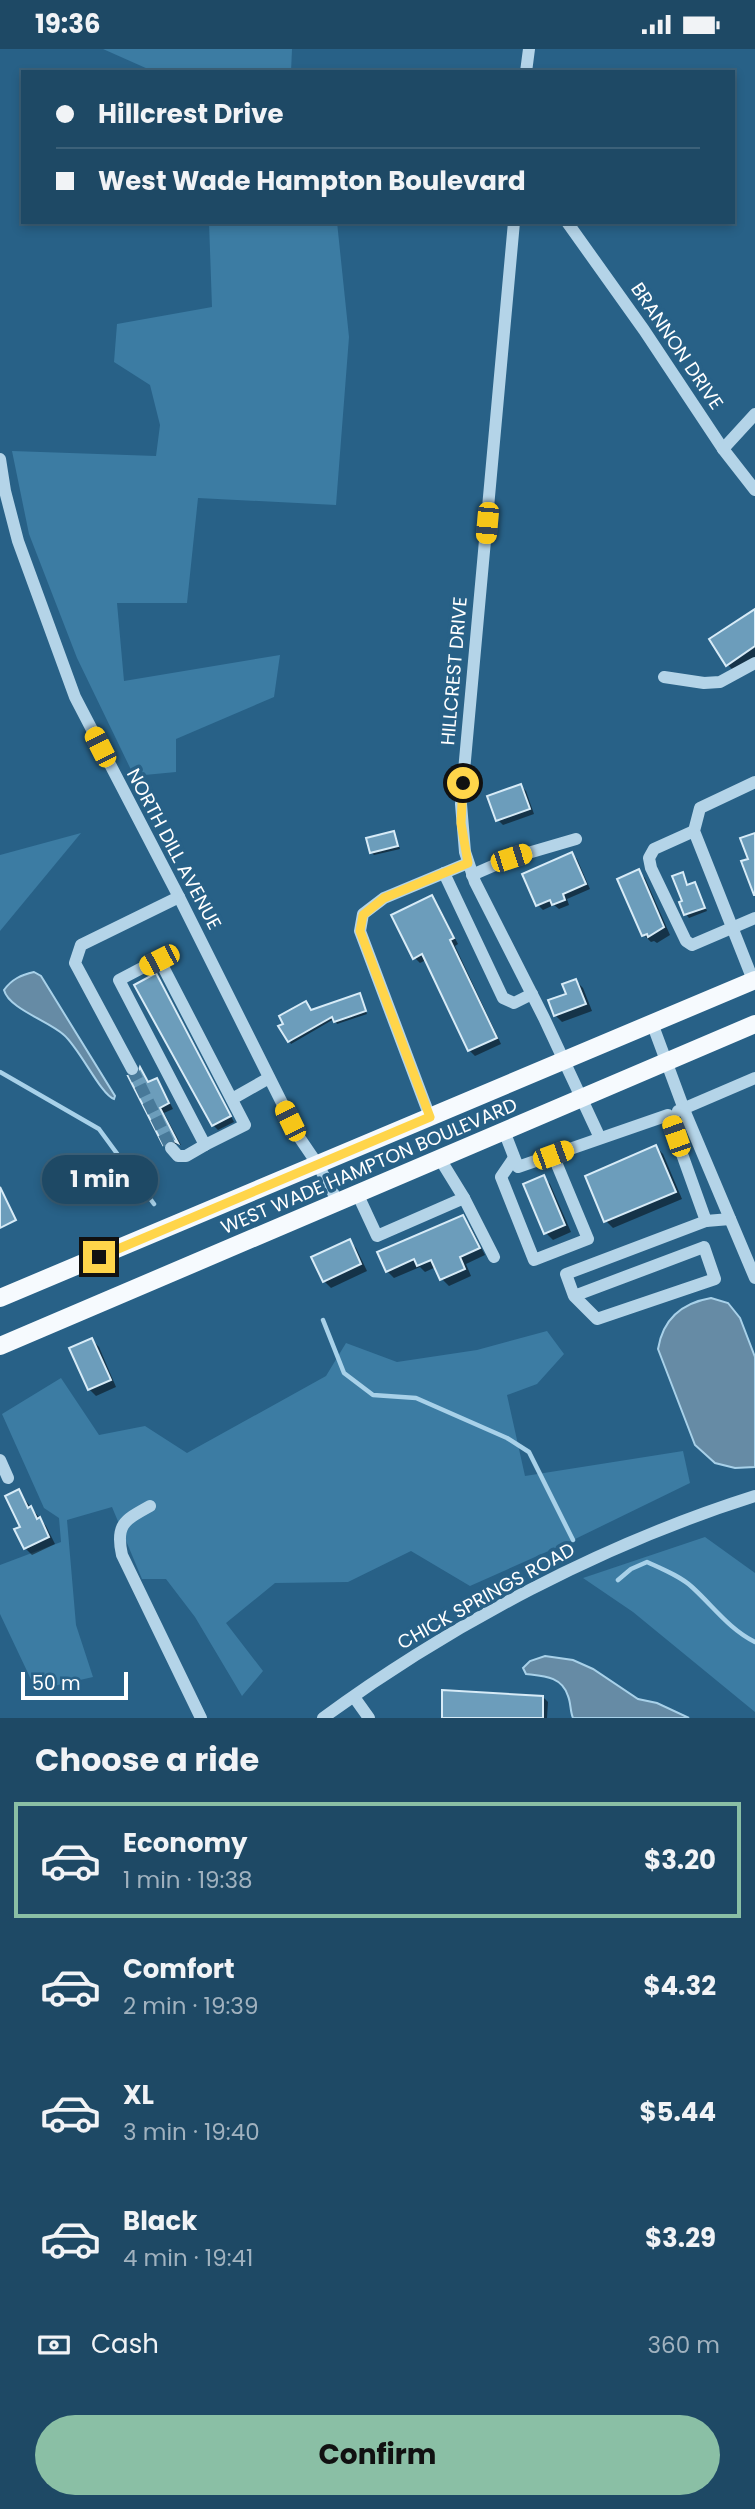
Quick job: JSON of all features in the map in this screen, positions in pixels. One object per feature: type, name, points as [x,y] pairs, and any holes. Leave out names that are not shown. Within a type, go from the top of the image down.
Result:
[{"type":"main road","name":"WEST WADE HAMPTON BOULEVARD","points":[[0,1298],[754,980]]},
{"type":"main road","name":"WEST WADE HAMPTON BOULEVARD","points":[[0,1346],[755,1024]]},
{"type":"street","points":[[526,70],[528,49]]},
{"type":"street","name":"HILLCREST DRIVE","points":[[514,224],[461,823],[470,869],[600,1138]]},
{"type":"street","name":"BRANNON DRIVE","points":[[568,224],[644,330],[723,449],[755,490]]},
{"type":"street","points":[[723,449],[755,414]]},
{"type":"street","name":"NORTH DILL AVENUE","points":[[0,459],[18,541],[75,697],[299,1137],[338,1202]]},
{"type":"street","points":[[664,677],[704,683],[720,682],[755,663]]},
{"type":"street","points":[[754,980],[694,831],[700,808],[755,782]]},
{"type":"street","points":[[694,831],[654,849],[649,858],[651,868],[687,941],[692,944],[755,918]]},
{"type":"street","points":[[430,1117],[360,931],[363,915],[384,898],[444,873],[470,869],[576,839]]},
{"type":"street","points":[[444,873],[503,998],[514,1003],[532,995]]},
{"type":"street","points":[[132,1069],[75,963],[81,944],[179,897]]},
{"type":"street","points":[[171,1148],[178,1156],[186,1156],[245,1125],[159,960],[120,980],[205,1145]]},
{"type":"street","points":[[652,1023],[683,1109],[730,1219],[750,1249],[755,1278]]},
{"type":"street","points":[[232,1099],[269,1077]]},
{"type":"street","points":[[503,1131],[518,1167],[668,1115],[755,1078]]},
{"type":"street","points":[[668,1115],[706,1221]]},
{"type":"street","points":[[514,1158],[500,1177],[534,1260],[588,1239],[553,1155]]},
{"type":"street","points":[[440,1159],[464,1198],[494,1257]]},
{"type":"street","points":[[357,1193],[377,1236],[464,1198]]},
{"type":"street","points":[[574,1296],[704,1247],[715,1279],[597,1319],[574,1296],[566,1274],[669,1233],[706,1221],[730,1219]]},
{"type":"street","points":[[669,1233],[677,1257]]},
{"type":"street","points":[[0,1460],[8,1478]]},
{"type":"street","name":"CHICK SPRINGS ROAD","points":[[323,1718],[412,1658],[555,1575],[683,1521],[755,1496]]},
{"type":"street","points":[[150,1506],[129,1518],[121,1528],[118,1540],[122,1555],[201,1718]]},
{"type":"street","points":[[354,1697],[369,1718]]},
{"type":"shaded area","points":[[103,49],[292,49],[291,70],[148,69]]},
{"type":"shaded area","points":[[209,224],[337,224],[349,337],[336,505],[198,498],[187,603],[117,603],[124,681],[280,655],[274,697],[176,739],[176,772],[134,776],[77,658],[29,534],[12,451],[156,456],[160,425],[150,385],[114,362],[117,324],[212,307]]},
{"type":"shaded area","points":[[81,833],[0,931],[0,855]]},
{"type":"shaded area","points":[[34,972],[41,976],[115,1096],[114,1099],[103,1089],[64,1035],[21,1009],[7,997],[4,990],[10,983]]},
{"type":"shaded area","points":[[711,1298],[728,1303],[740,1318],[755,1357],[755,1467],[735,1468],[715,1463],[695,1445],[658,1349],[664,1329],[675,1314],[691,1304]]},
{"type":"shaded area","points":[[547,1331],[564,1354],[537,1384],[507,1395],[525,1476],[683,1451],[690,1483],[470,1586],[411,1551],[348,1582],[275,1583],[226,1623],[263,1671],[242,1696],[195,1617],[166,1579],[142,1579],[112,1507],[67,1520],[76,1625],[93,1677],[36,1690],[0,1614],[0,1565],[61,1542],[59,1518],[44,1508],[2,1414],[61,1378],[99,1435],[145,1426],[187,1453],[326,1376],[346,1343],[397,1362],[477,1350]]},
{"type":"shaded area","points":[[705,1537],[755,1573],[755,1712],[633,1612],[583,1578]]},
{"type":"shaded area","points":[[545,1656],[573,1660],[593,1669],[638,1699],[657,1703],[689,1718],[573,1718],[569,1699],[561,1684],[551,1678],[526,1674],[523,1668],[530,1661]]},
{"type":"building","points":[[755,609],[755,646],[726,666],[709,639]]},
{"type":"building","points":[[521,784],[530,809],[496,821],[487,796]]},
{"type":"building","points":[[394,831],[398,846],[370,853],[366,838]]},
{"type":"building","points":[[755,833],[754,895],[741,861],[748,859],[740,838]]},
{"type":"building","points":[[572,852],[586,884],[563,894],[565,900],[552,905],[550,900],[536,906],[522,874]]},
{"type":"building","points":[[639,869],[664,927],[648,937],[647,934],[642,936],[617,879]]},
{"type":"building","points":[[683,872],[687,885],[695,882],[705,908],[684,915],[679,902],[682,901],[672,876]]},
{"type":"building","points":[[432,895],[454,938],[450,940],[497,1038],[468,1051],[422,954],[413,959],[391,915]]},
{"type":"building","points":[[156,973],[231,1116],[212,1126],[134,985]]},
{"type":"building","points":[[576,979],[586,1004],[554,1016],[548,1000],[566,994],[562,984]]},
{"type":"building","points":[[360,993],[366,1011],[334,1022],[332,1017],[288,1042],[278,1026],[283,1024],[279,1016],[306,1001],[311,1010]]},
{"type":"building","points":[[140,1067],[148,1082],[157,1078],[169,1103],[160,1108],[178,1143],[170,1139],[163,1145],[128,1076],[137,1076]]},
{"type":"building","points":[[656,1145],[676,1192],[604,1222],[585,1176]]},
{"type":"building","points":[[544,1175],[565,1225],[544,1234],[523,1184]]},
{"type":"building","points":[[0,1187],[16,1220],[0,1228]]},
{"type":"building","points":[[463,1215],[480,1248],[460,1257],[465,1269],[440,1280],[431,1260],[417,1266],[414,1259],[386,1272],[377,1252]]},
{"type":"building","points":[[350,1239],[361,1264],[323,1282],[311,1257]]},
{"type":"building","points":[[92,1338],[111,1380],[88,1390],[69,1348]]},
{"type":"building","points":[[19,1489],[28,1508],[31,1506],[37,1519],[40,1517],[49,1537],[24,1549],[14,1529],[20,1527],[5,1496]]},
{"type":"building","points":[[442,1690],[543,1696],[543,1718],[442,1718]]},
{"type":"waterway","points":[[0,1072],[99,1129],[154,1204]]},
{"type":"waterway","points":[[323,1320],[344,1373],[373,1395],[416,1398],[507,1438],[529,1452],[573,1540]]},
{"type":"waterway","points":[[618,1580],[631,1569],[647,1562],[687,1583],[729,1624],[755,1642]]},
{"type":"tunnel","points":[[132,1069],[171,1148]]},
{"type":"route","points":[[99,1257],[430,1117],[360,931],[363,915],[384,898],[468,863],[461,823],[463,783]]}]
